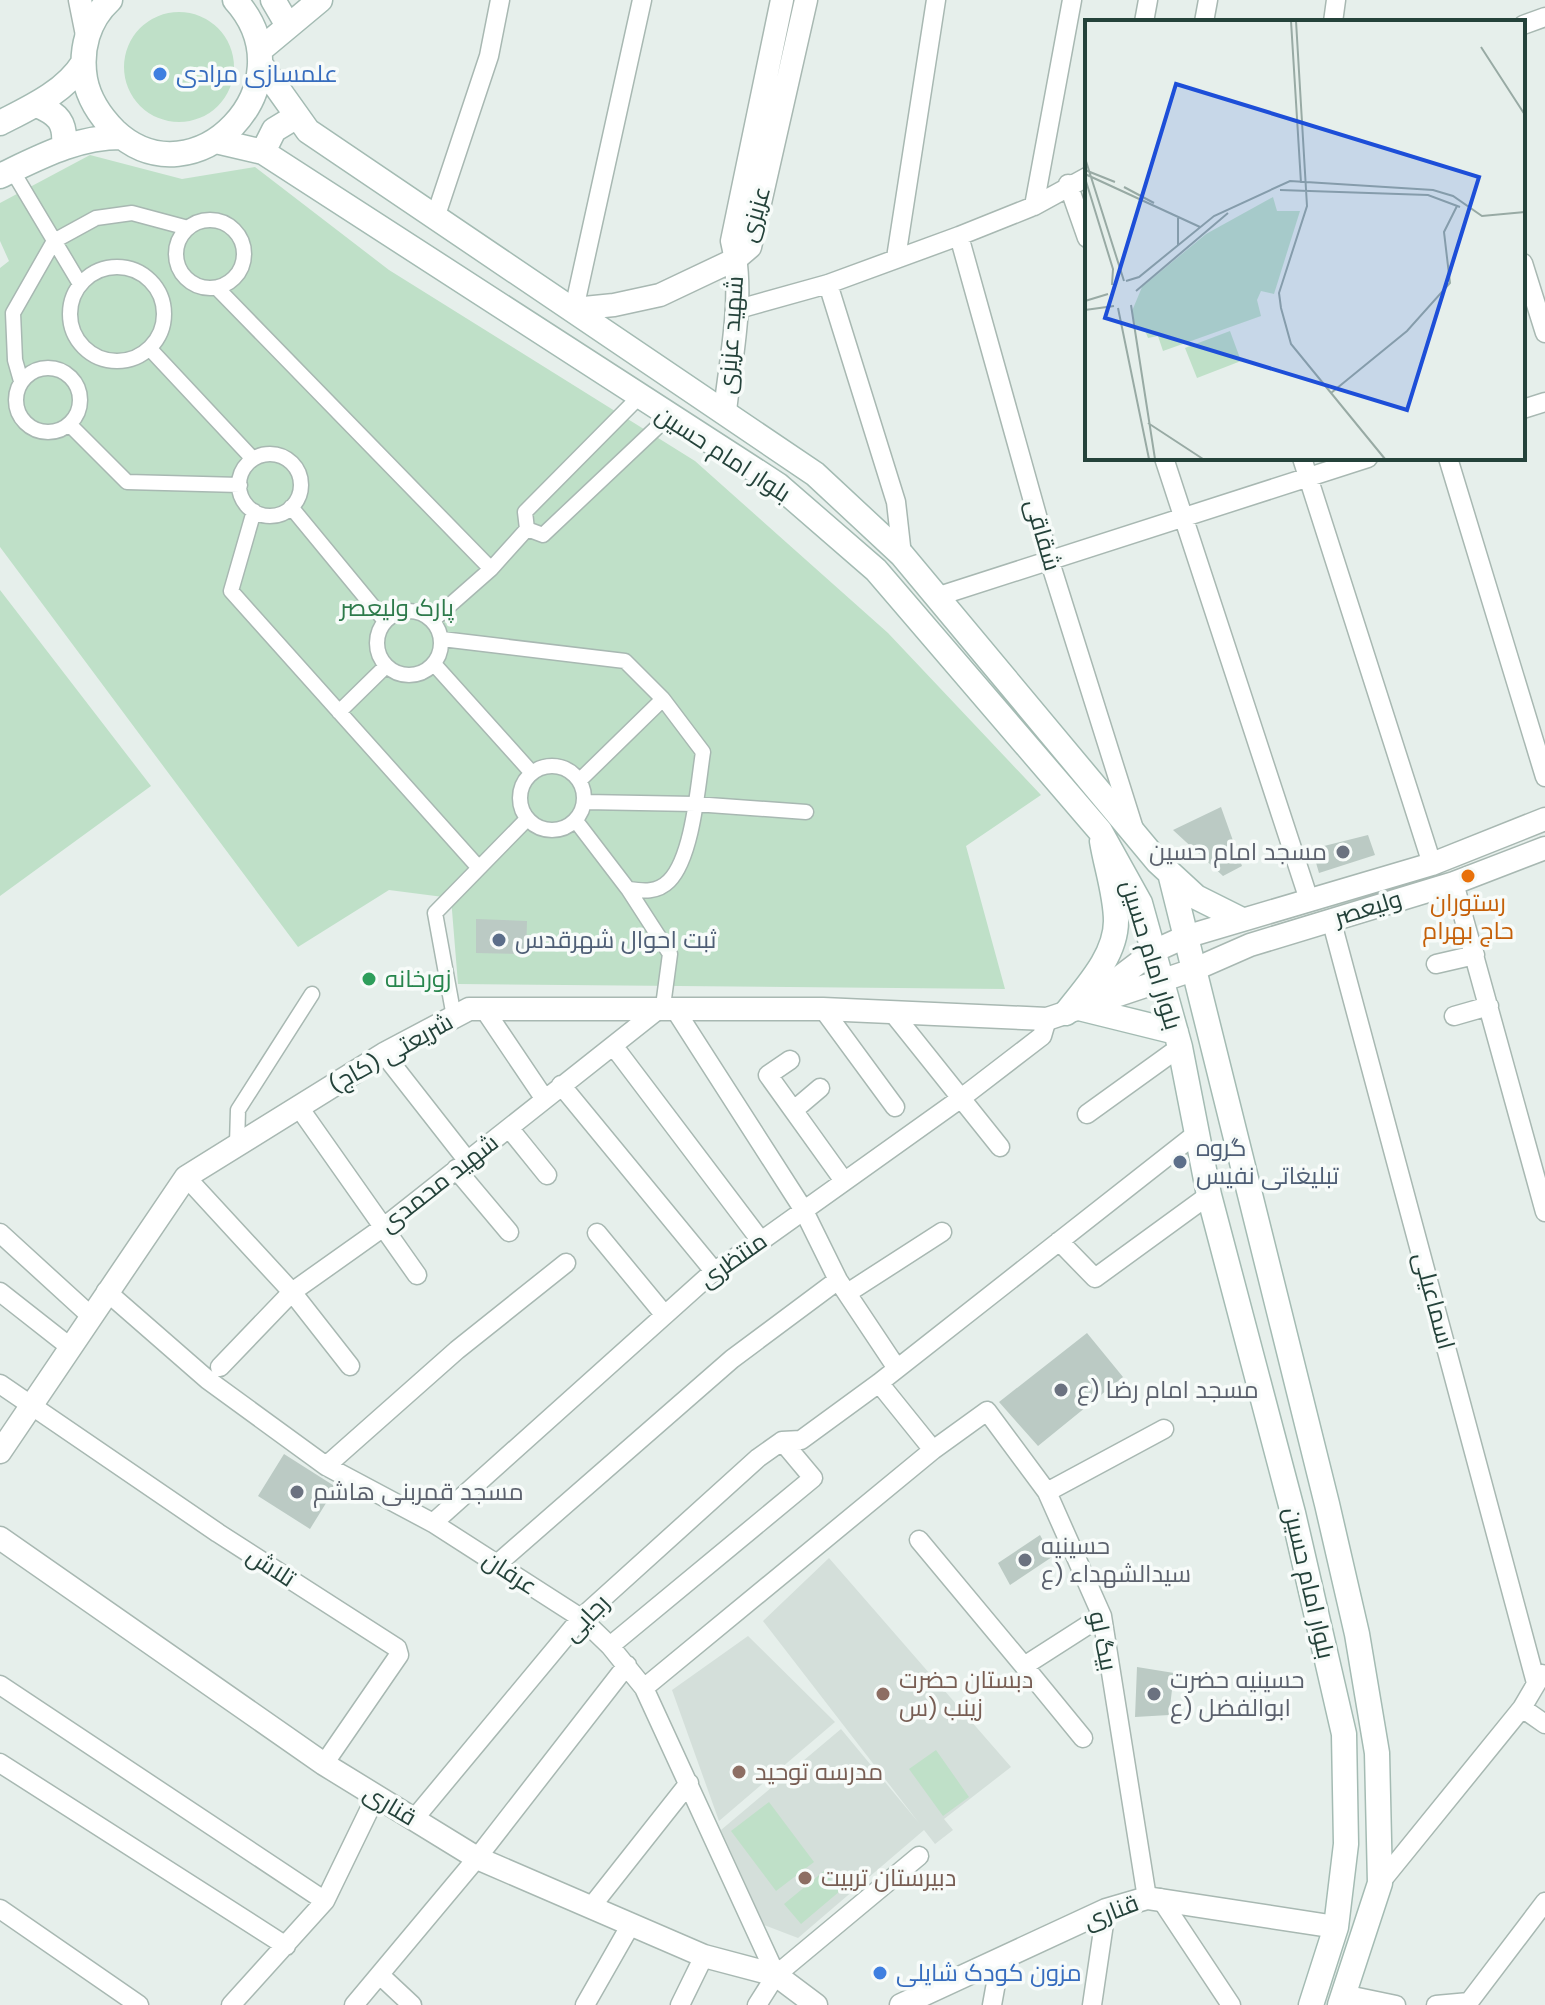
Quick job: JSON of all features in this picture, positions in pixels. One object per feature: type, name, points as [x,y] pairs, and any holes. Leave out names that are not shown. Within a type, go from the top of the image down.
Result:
[{"type":"main road","points":[[110,0],[87,35],[83,63],[87,92],[101,117],[122,137],[144,148],[168,152],[193,150],[216,141],[240,121],[255,95],[261,57],[287,24],[320,0]]},
{"type":"main road","name":"بلوار امام حسین","points":[[235,0],[254,29],[261,57],[308,131],[815,474],[902,555],[1170,873],[1327,1504],[1357,1634],[1377,1753],[1380,1883],[1342,2000]]},
{"type":"main road","points":[[273,0],[287,24]]},
{"type":"main road","points":[[0,123],[37,105],[75,75],[83,63]]},
{"type":"main road","points":[[37,105],[57,113],[66,129],[64,146]]},
{"type":"main road","points":[[263,152],[274,130],[297,116]]},
{"type":"main road","points":[[6,173],[64,146],[96,137],[122,137]]},
{"type":"main road","name":"بلوار امام حسین","points":[[216,141],[263,152],[638,398],[778,485],[876,570],[1100,831],[1123,867],[1140,903],[1178,1040],[1209,1195],[1293,1513],[1344,1734],[1346,1844],[1336,1927],[1311,2005]]},
{"type":"main road","points":[[1100,831],[1116,922],[1110,947],[1096,974],[1064,1013],[1178,1040]]},
{"type":"main road","points":[[1170,873],[1196,897],[1240,919]]},
{"type":"main road","points":[[1293,1513],[1327,1504]]},
{"type":"street","points":[[80,0],[87,35]]},
{"type":"street","points":[[436,215],[489,56],[500,0]]},
{"type":"street","points":[[642,0],[574,309],[614,305],[660,295],[736,259]]},
{"type":"street","name":"عزیزی","points":[[782,0],[732,241],[736,259],[750,247],[806,0]]},
{"type":"street","points":[[896,258],[936,0]]},
{"type":"street","points":[[1034,206],[1072,0]]},
{"type":"street","points":[[1144,20],[1148,0]]},
{"type":"street","points":[[1204,20],[1208,0]]},
{"type":"street","points":[[1333,20],[1336,0]]},
{"type":"street","points":[[1525,24],[1545,17]]},
{"type":"street","points":[[6,173],[80,284]]},
{"type":"street","points":[[735,310],[828,284],[959,236],[1034,206],[1068,184],[1085,178]]},
{"type":"street","points":[[1068,184],[1085,232]]},
{"type":"street","points":[[21,381],[39,368],[50,367],[70,375],[80,395],[76,416],[69,424],[50,432],[30,427],[22,420],[15,401],[21,381],[15,360],[13,313],[54,241],[96,218],[132,213],[188,228]]},
{"type":"street","points":[[217,288],[237,276],[245,254],[243,243],[237,232],[219,221],[197,222],[188,228],[177,247],[179,268],[195,284],[217,288],[491,569]]},
{"type":"street","name":"شقاقی","points":[[959,236],[1050,562],[1135,831]]},
{"type":"street","name":"شهید عزیزی","points":[[725,411],[735,310],[736,259]]},
{"type":"street","points":[[105,268],[133,269],[145,276],[162,298],[165,311],[163,325],[150,349],[121,362],[91,354],[72,329],[72,298],[80,284],[105,268]]},
{"type":"street","points":[[1525,269],[1545,333]]},
{"type":"street","points":[[828,284],[896,502],[902,555]]},
{"type":"street","points":[[150,349],[253,459]]},
{"type":"street","points":[[433,620],[491,569],[527,529],[525,512],[638,398]]},
{"type":"street","points":[[1525,408],[1545,402]]},
{"type":"street","points":[[527,529],[543,535],[668,417]]},
{"type":"street","points":[[69,424],[127,482],[240,485]]},
{"type":"street","points":[[263,455],[283,456],[297,470],[301,490],[291,507],[273,515],[254,511],[242,495],[240,485],[246,466],[253,459],[263,455]]},
{"type":"street","points":[[1165,460],[1309,900]]},
{"type":"street","points":[[1303,460],[1432,864]]},
{"type":"street","points":[[939,596],[1362,460]]},
{"type":"street","points":[[1449,460],[1545,777]]},
{"type":"street","points":[[291,507],[385,621]]},
{"type":"street","points":[[254,511],[231,591],[479,868]]},
{"type":"street","points":[[403,611],[424,614],[433,620],[442,639],[434,664],[416,675],[405,675],[386,666],[380,658],[377,639],[385,621],[403,611]]},
{"type":"street","points":[[442,639],[625,661],[663,699],[703,752],[683,852],[670,880],[649,892],[628,889]]},
{"type":"street","points":[[434,664],[532,773]]},
{"type":"street","points":[[339,712],[386,666]]},
{"type":"street","points":[[580,780],[663,699]]},
{"type":"street","points":[[542,767],[562,767],[580,780],[585,802],[576,821],[556,831],[545,830],[527,819],[520,800],[525,780],[532,773],[542,767]]},
{"type":"street","points":[[585,802],[695,804],[806,812]]},
{"type":"street","points":[[454,1017],[435,913],[527,819]]},
{"type":"street","name":"ولیعصر","points":[[1064,1013],[1154,951],[1185,937],[1432,864],[1545,819]]},
{"type":"street","points":[[576,821],[628,889],[670,954],[668,1007],[803,1209],[844,1286],[896,1367]]},
{"type":"street","name":"ولیعصر","points":[[1064,1013],[1193,970],[1250,945],[1454,883],[1545,848]]},
{"type":"street","points":[[1454,883],[1545,1212]]},
{"type":"street","points":[[1240,919],[1250,945]]},
{"type":"street","name":"اسماعیلی","points":[[1331,919],[1540,1676]]},
{"type":"street","points":[[1436,964],[1475,955]]},
{"type":"street","points":[[237,1144],[238,1110],[312,994]]},
{"type":"street","points":[[1454,1016],[1489,1006]]},
{"type":"street","name":"شریعتی (کاج)","points":[[0,1452],[186,1177],[384,1054],[469,1009],[668,1007],[1064,1013]]},
{"type":"street","name":"شهید محمدی","points":[[220,1367],[292,1292],[385,1226],[544,1098],[668,1007]]},
{"type":"street","points":[[484,1009],[544,1098]]},
{"type":"street","points":[[823,1009],[895,1107]]},
{"type":"street","points":[[892,1012],[1000,1147]]},
{"type":"street","name":"منتظری","points":[[433,1523],[663,1313],[714,1271],[960,1099],[1042,1036],[1064,1013]]},
{"type":"street","points":[[1087,1114],[1178,1040]]},
{"type":"street","points":[[615,1048],[761,1241]]},
{"type":"street","points":[[384,1054],[509,1232]]},
{"type":"street","points":[[790,1060],[768,1075],[844,1181]]},
{"type":"street","points":[[561,1085],[714,1271]]},
{"type":"street","points":[[794,1110],[820,1088]]},
{"type":"street","points":[[298,1106],[417,1275]]},
{"type":"street","points":[[509,1128],[547,1175]]},
{"type":"street","name":"رجایی","points":[[414,1819],[581,1618],[758,1458],[782,1441],[801,1440],[879,1383],[1197,1133]]},
{"type":"street","points":[[186,1177],[292,1292],[350,1366]]},
{"type":"street","points":[[1059,1241],[1095,1278],[1209,1195]]},
{"type":"street","points":[[496,1565],[732,1359],[844,1286],[942,1232]]},
{"type":"street","points":[[0,1233],[92,1317]]},
{"type":"street","points":[[597,1233],[663,1313]]},
{"type":"street","points":[[326,1466],[457,1350],[566,1263]]},
{"type":"street","name":"عرفان","points":[[106,1291],[208,1380],[326,1466],[433,1523],[581,1618],[610,1646],[644,1688],[776,1975]]},
{"type":"street","points":[[0,1292],[70,1347]]},
{"type":"street","points":[[644,1688],[933,1450],[879,1383]]},
{"type":"street","points":[[0,1384],[31,1404]]},
{"type":"street","name":"تلاش","points":[[31,1404],[218,1533],[397,1648],[399,1655],[324,1764]]},
{"type":"street","name":"بیگ لو","points":[[933,1450],[987,1411],[1047,1492],[1102,1616],[1154,1898]]},
{"type":"street","points":[[1047,1492],[1164,1429]]},
{"type":"street","points":[[610,1646],[813,1478],[782,1441]]},
{"type":"street","name":"قناری","points":[[0,1538],[324,1764],[477,1858],[704,1956],[776,1975],[816,2005]]},
{"type":"street","points":[[919,1540],[1083,1738]]},
{"type":"street","points":[[1024,1666],[1102,1616]]},
{"type":"street","points":[[354,2005],[477,1858],[627,1665]]},
{"type":"street","points":[[1380,1883],[1522,1708],[1540,1676]]},
{"type":"street","points":[[0,1685],[325,1901]]},
{"type":"street","points":[[1522,1708],[1545,1724]]},
{"type":"street","points":[[0,1763],[286,1946]]},
{"type":"street","points":[[591,1907],[689,1783]]},
{"type":"street","points":[[231,2005],[325,1901],[375,1798]]},
{"type":"street","points":[[757,2005],[776,1975],[919,1856]]},
{"type":"street","points":[[1154,1898],[1231,2005]]},
{"type":"street","name":"قناری","points":[[901,2005],[1106,1910],[1154,1898],[1336,1927]]},
{"type":"street","points":[[1436,2005],[1469,2002],[1545,1902]]},
{"type":"street","points":[[0,1909],[139,2005]]},
{"type":"street","points":[[1092,2005],[1106,1910]]},
{"type":"street","points":[[585,2005],[630,1926]]},
{"type":"street","points":[[680,2005],[704,1956]]},
{"type":"street","points":[[992,2005],[1000,1961]]},
{"type":"street","points":[[381,1976],[412,2005]]},
{"type":"street","points":[[1342,2000],[1396,2005]]},
{"type":"shaded area","points":[[829,1558],[1011,1767],[944,1819],[953,1830],[935,1844],[924,1830],[798,1938],[764,1925],[721,1830],[841,1729],[919,1823],[763,1621]]},
{"type":"shaded area","name":"مدرسه توحید","points":[[748,1636],[835,1722],[719,1821],[672,1690]]},
{"type":"green space","points":[[179,12],[200,16],[218,28],[230,46],[234,67],[230,88],[218,106],[200,118],[179,122],[158,118],[140,106],[128,88],[124,67],[128,46],[140,28],[158,16]]},
{"type":"green space","name":"پارک ولیعصر","points":[[90,155],[182,179],[255,167],[389,270],[695,461],[888,633],[1041,795],[966,846],[1005,989],[458,984],[451,898],[389,890],[298,947],[0,547],[0,268],[9,261],[0,241],[0,203]]},
{"type":"green space","points":[[0,590],[151,786],[0,896]]},
{"type":"green space","points":[[936,1750],[969,1797],[943,1816],[909,1769]]},
{"type":"green space","points":[[769,1802],[814,1862],[776,1891],[731,1831]]},
{"type":"green space","points":[[824,1871],[840,1891],[801,1924],[784,1904]]},
{"type":"building","points":[[1221,807],[1242,866],[1223,876],[1173,830]]},
{"type":"building","name":"مسجد امام حسین","points":[[1368,835],[1375,855],[1319,873],[1312,849]]},
{"type":"building","points":[[476,919],[527,921],[526,954],[476,953]]},
{"type":"building","name":"مسجد امام رضا (ع","points":[[1087,1333],[1123,1377],[1038,1446],[999,1402]]},
{"type":"building","name":"مسجد قمربنی هاشم","points":[[284,1454],[336,1487],[310,1529],[258,1496]]},
{"type":"building","name":"حسینیه سیدالشهداء (ع","points":[[1040,1535],[1052,1557],[1010,1585],[998,1563]]},
{"type":"building","name":"حسینیه حضرت ابوالفضل (ع","points":[[1137,1667],[1174,1673],[1169,1715],[1135,1717]]},
{"type":"place","name":"علمسازی مرادی","points":[[160,74]]},
{"type":"place","name":"مسجد امام حسین","points":[[1343,852]]},
{"type":"place","name":"رستوران حاج بهرام","points":[[1468,876]]},
{"type":"place","name":"ثبت احوال شهرقدس","points":[[499,940]]},
{"type":"place","name":"زورخانه","points":[[369,979]]},
{"type":"place","name":"گروه تبلیغاتی نفیس","points":[[1180,1162]]},
{"type":"place","name":"مسجد امام رضا (ع","points":[[1061,1390]]},
{"type":"place","name":"مسجد قمربنی هاشم","points":[[297,1492]]},
{"type":"place","name":"حسینیه سیدالشهداء (ع","points":[[1025,1560]]},
{"type":"place","name":"دبستان حضرت زینب (س","points":[[883,1694]]},
{"type":"place","name":"حسینیه حضرت ابوالفضل (ع","points":[[1154,1694]]},
{"type":"place","name":"مدرسه توحید","points":[[739,1772]]},
{"type":"place","name":"دبیرستان تربیت","points":[[805,1878]]},
{"type":"place","name":"مزون کودک شایلی","points":[[880,1973]]}]
